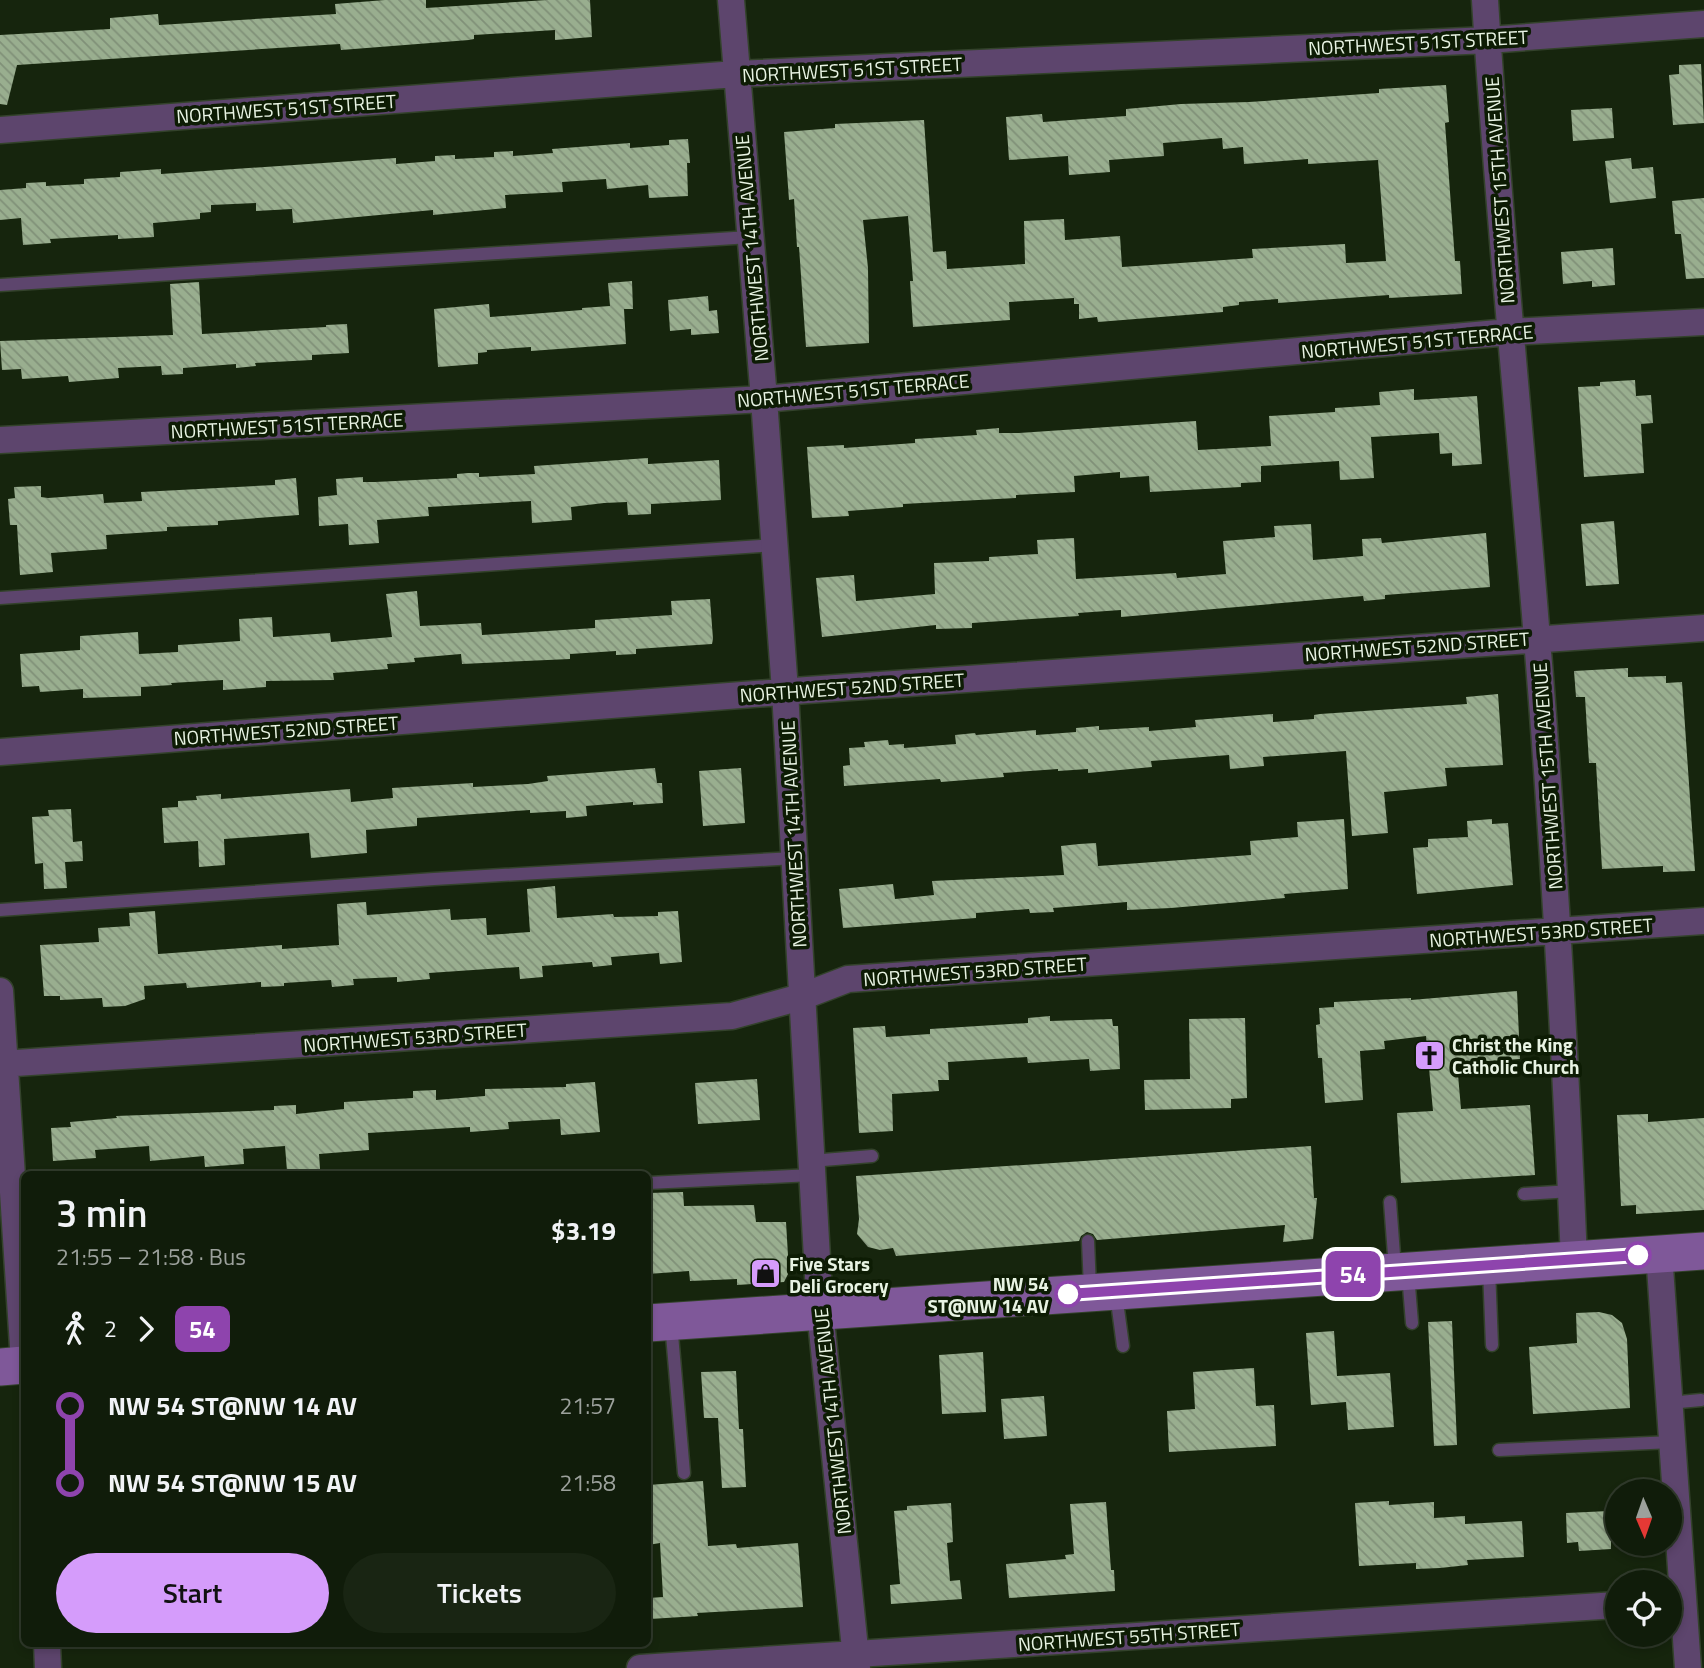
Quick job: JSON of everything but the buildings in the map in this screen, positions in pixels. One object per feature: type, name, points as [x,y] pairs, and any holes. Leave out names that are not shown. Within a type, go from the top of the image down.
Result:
[{"type":"main road","points":[[659,1322],[1704,1251]]},
{"type":"main road","points":[[0,1367],[21,1364]]},
{"type":"street","name":"NORTHWEST 14TH AVENUE","points":[[731,0],[785,691],[820,1311],[856,1661]]},
{"type":"street","name":"NORTHWEST 15TH AVENUE","points":[[1485,0],[1558,931],[1574,1259]]},
{"type":"street","name":"NORTHWEST 51ST STREET","points":[[0,130],[736,74],[1488,40],[1704,24]]},
{"type":"street","name":"NORTHWEST 51ST TERRACE","points":[[0,440],[764,399],[1509,332],[1704,322]]},
{"type":"street","name":"NORTHWEST 52ND STREET","points":[[0,752],[785,691],[1704,628]]},
{"type":"street","name":"NORTHWEST 53RD STREET","points":[[2,1064],[732,1016],[802,997],[848,979],[1704,921]]},
{"type":"street","points":[[0,991],[2,1064],[13,1222],[21,1271]]},
{"type":"street","points":[[1659,1253],[1686,1600],[1688,1668]]},
{"type":"street","name":"NORTHWEST 55TH STREET","points":[[640,1668],[856,1661],[1605,1606]]},
{"type":"street","points":[[47,1647],[48,1668]]},
{"type":"lane","points":[[0,285],[750,237]]},
{"type":"lane","points":[[0,598],[775,545]]},
{"type":"lane","points":[[0,910],[434,879],[794,858]]},
{"type":"lane","points":[[651,1183],[811,1168],[872,1156]]},
{"type":"lane","points":[[1524,1194],[1571,1191]]},
{"type":"lane","points":[[1390,1202],[1412,1323]]},
{"type":"lane","points":[[1088,1241],[1123,1346]]},
{"type":"lane","points":[[1488,1265],[1492,1345]]},
{"type":"lane","points":[[659,1322],[684,1473]]},
{"type":"lane","points":[[1670,1403],[1701,1400]]},
{"type":"lane","points":[[1499,1450],[1672,1442]]},
{"type":"bus line","name":"54","points":[[1068,1294],[1638,1255]]},
{"type":"place","name":"Christ the King Catholic Church","points":[[1429,1055]]},
{"type":"place","name":"Five Stars Deli Grocery","points":[[766,1274]]},
{"type":"place","name":"NW 54 ST@NW 14 AV","points":[[1068,1294]]}]
